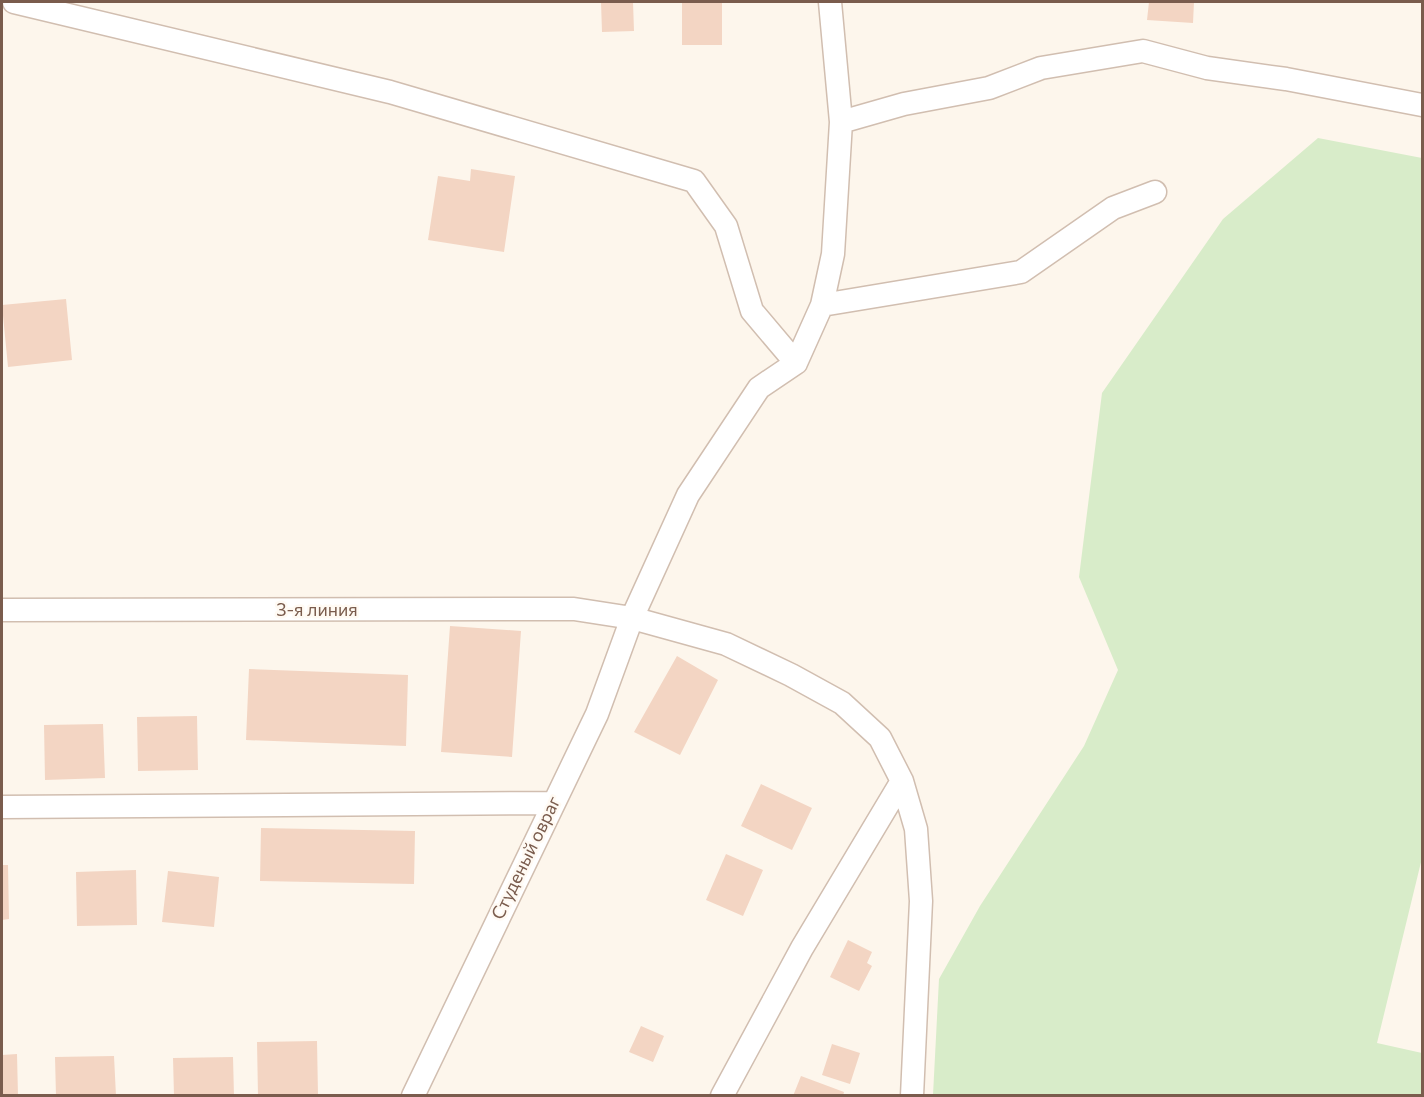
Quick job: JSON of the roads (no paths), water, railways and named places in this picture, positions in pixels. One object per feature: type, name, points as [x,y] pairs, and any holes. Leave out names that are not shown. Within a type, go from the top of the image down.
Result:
[{"type":"street","points":[[14,2],[390,92],[694,181],[726,226],[752,311],[796,363],[822,305],[832,254],[841,122],[830,2]]},
{"type":"street","points":[[841,122],[904,105],[989,88],[1041,68],[1143,51],[1207,68],[1286,79],[1422,105]]},
{"type":"street","points":[[822,305],[1021,272],[1113,207],[1155,192]]},
{"type":"street","name":"Студеный овраг","points":[[413,1095],[597,714],[632,618],[688,495],[759,388],[796,363]]},
{"type":"street","name":"3-я линия","points":[[2,610],[574,609],[632,618],[726,644],[791,675],[842,703],[880,738],[902,781],[916,829],[921,901],[912,1095]]},
{"type":"street","points":[[722,1095],[802,948],[902,781]]},
{"type":"street","points":[[2,807],[553,803]]}]
